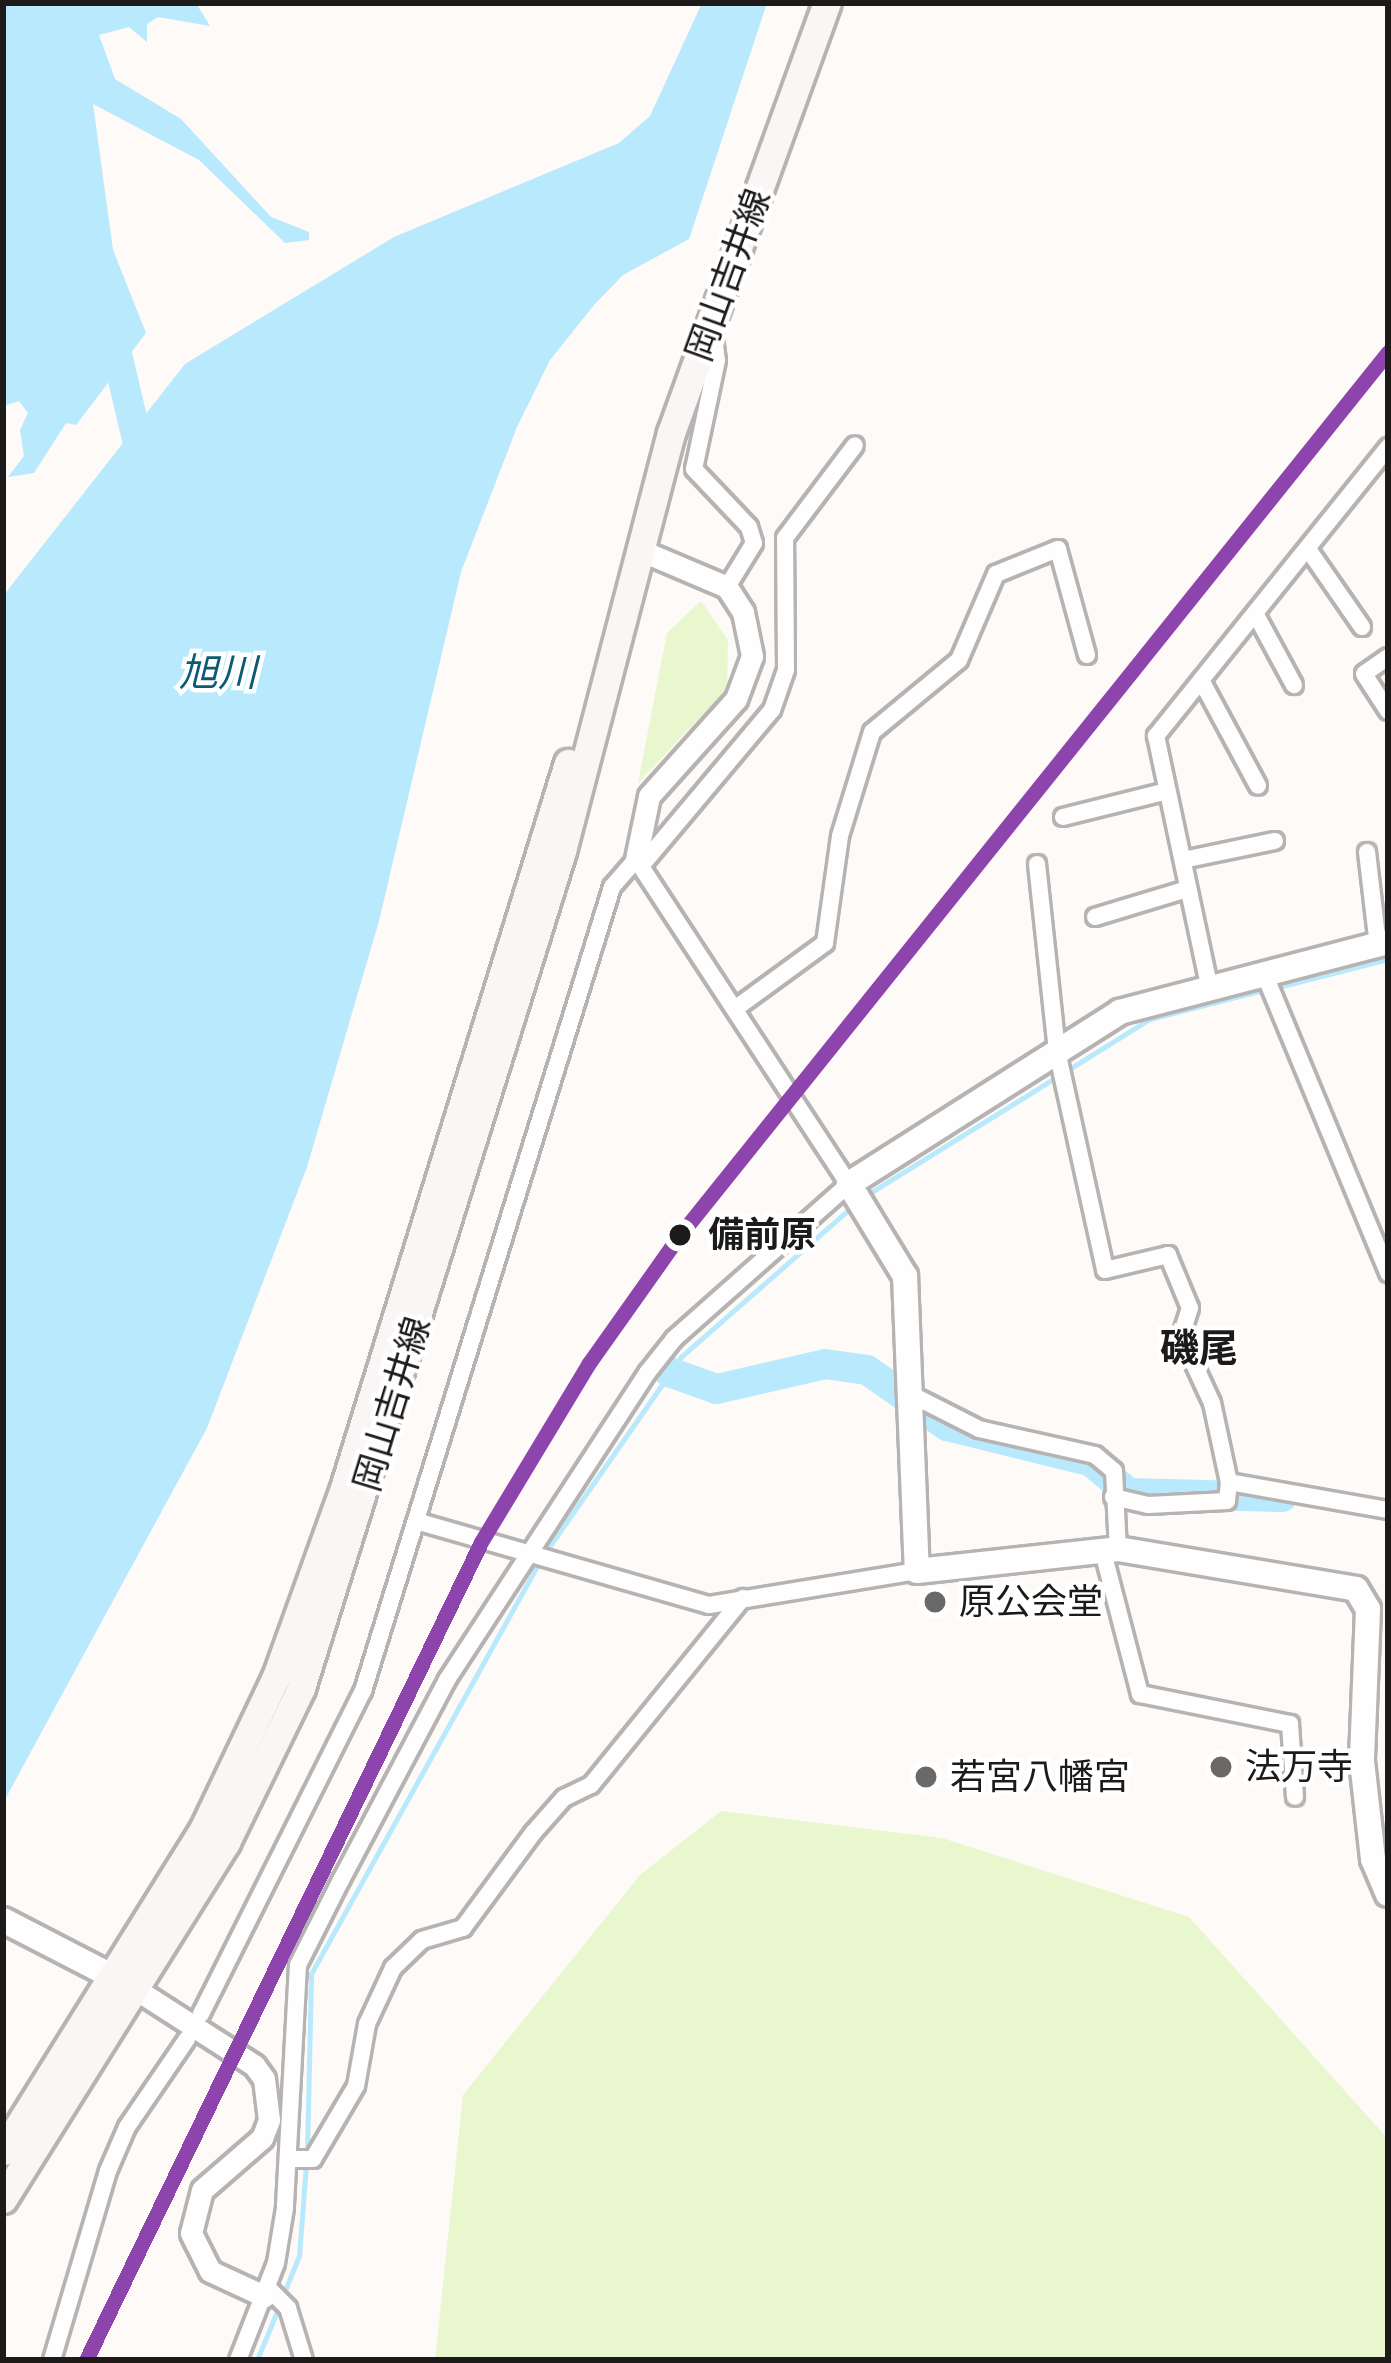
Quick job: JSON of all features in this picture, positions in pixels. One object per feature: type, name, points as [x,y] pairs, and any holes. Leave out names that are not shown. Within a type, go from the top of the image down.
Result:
[{"type":"main road","name":"岡山吉井線","points":[[3,2198],[127,1984],[276,1677],[344,1488],[485,1016],[640,550],[670,433],[827,3]]},
{"type":"main road","points":[[1383,944],[1268,983],[1209,985],[1120,1012],[1060,1064],[856,1194],[905,1276],[917,1571],[1110,1551],[1346,1585],[1378,1601],[1362,1761],[1372,1858],[1388,1894]]},
{"type":"main road","points":[[3,1920],[127,1984]]},
{"type":"main road","name":"岡山吉井線","points":[[3,2151],[127,1984]]},
{"type":"street","points":[[712,322],[717,361],[694,469],[749,527],[754,543],[727,587]]},
{"type":"street","points":[[202,2014],[341,1748],[613,887],[772,710],[786,670],[785,538],[855,445]]},
{"type":"street","points":[[1209,985],[1156,736],[1388,447]]},
{"type":"street","points":[[736,1008],[825,943],[840,836],[872,732],[959,660],[996,574],[1058,549],[1088,655]]},
{"type":"street","points":[[1308,549],[1362,627]]},
{"type":"street","points":[[238,2360],[268,2291],[301,2159],[298,1965],[424,1722],[537,1556],[674,1339],[856,1194],[638,863],[650,796],[749,678],[751,636],[727,587],[640,550]]},
{"type":"street","points":[[1255,613],[1294,685]]},
{"type":"street","points":[[1388,656],[1364,674],[1388,710]]},
{"type":"street","points":[[1201,680],[1258,786]]},
{"type":"street","points":[[1063,818],[1167,791]]},
{"type":"street","points":[[1183,860],[1275,841]]},
{"type":"street","points":[[1367,852],[1383,944]]},
{"type":"street","points":[[1037,864],[1060,1064],[1105,1270],[1168,1255],[1190,1308],[1181,1336],[1212,1403],[1228,1489]]},
{"type":"street","points":[[1095,917],[1187,890]]},
{"type":"street","points":[[1268,983],[1388,1273]]},
{"type":"street","points":[[912,1404],[980,1429],[1095,1455],[1112,1485],[1110,1551],[1141,1694],[1290,1724],[1295,1797]]},
{"type":"street","points":[[1112,1485],[1148,1504],[1228,1489],[1388,1510]]},
{"type":"street","points":[[416,1521],[710,1605],[917,1571]]},
{"type":"street","points":[[301,2159],[356,2086],[367,2024],[393,1968],[422,1940],[463,1928],[533,1833],[564,1798],[591,1784],[743,1598]]},
{"type":"street","points":[[127,1984],[254,2065],[269,2120],[244,2161],[202,2190],[190,2233],[210,2271],[268,2291],[288,2308],[304,2360]]},
{"type":"street","points":[[52,2360],[120,2142],[187,2038]]},
{"type":"green space","points":[[701,601],[728,640],[727,689],[638,783],[667,633]]},
{"type":"green space","points":[[721,1811],[942,1838],[1189,1917],[1388,2139],[1388,2360],[435,2360],[463,2095],[640,1875]]},
{"type":"water","points":[[3,3],[196,3],[210,26],[158,17],[147,24],[147,42],[129,27],[99,35],[115,79],[181,119],[271,217],[309,232],[309,240],[285,243],[199,160],[93,104],[113,250],[146,333],[76,425],[66,423],[34,473],[8,477],[24,456],[20,430],[28,413],[19,401],[3,406]]},
{"type":"water","name":"旭川","points":[[702,3],[767,3],[689,239],[623,275],[594,305],[550,360],[517,427],[461,572],[379,921],[307,1167],[207,1428],[3,1803],[3,596],[185,364],[394,237],[619,143],[650,116]]},
{"type":"waterway","name":"旭川","points":[[111,329],[144,469]]},
{"type":"waterway","points":[[1274,988],[1388,959]]},
{"type":"waterway","points":[[867,1195],[1150,1019],[1263,990]]},
{"type":"waterway","points":[[545,1553],[681,1357],[853,1206]]},
{"type":"waterway","points":[[669,1372],[717,1389],[825,1364],[867,1370],[947,1426],[1090,1461],[1129,1493],[1282,1497]]},
{"type":"waterway","points":[[307,2153],[311,1974],[539,1563]]},
{"type":"waterway","points":[[284,2293],[299,2256],[306,2164]]},
{"type":"waterway","points":[[257,2360],[280,2304]]},
{"type":"transit line","points":[[86,2360],[481,1542],[589,1363],[679,1236],[1388,352]]},
{"type":"place","name":"備前原","points":[[680,1235]]},
{"type":"place","name":"原公会堂","points":[[935,1602]]},
{"type":"place","name":"法万寺","points":[[1221,1767]]},
{"type":"place","name":"若宮八幡宮","points":[[926,1777]]},
{"type":"district","name":"磯尾","points":[[1199,1349]]}]
